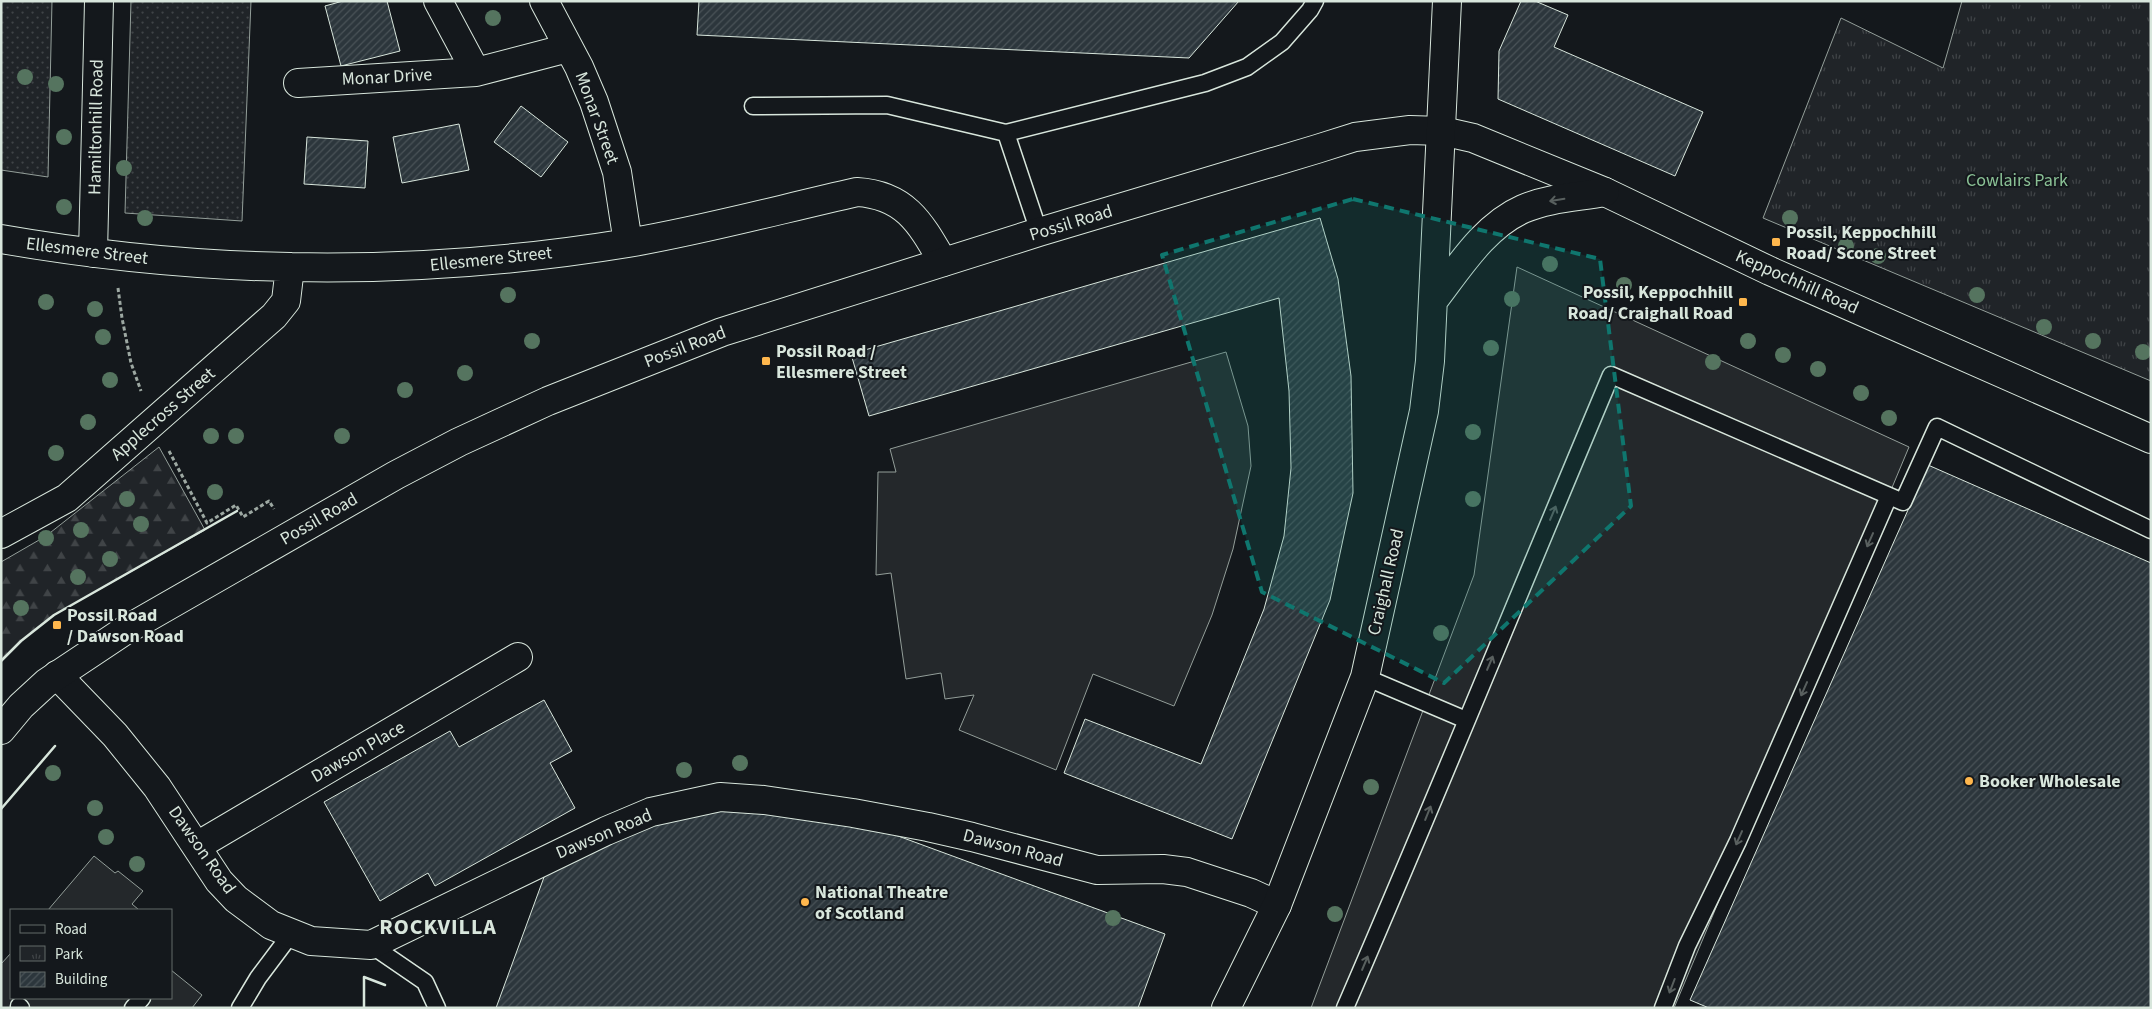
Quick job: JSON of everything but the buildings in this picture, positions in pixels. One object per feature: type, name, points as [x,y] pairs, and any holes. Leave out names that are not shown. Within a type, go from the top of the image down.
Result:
[{"type":"street","name":"Hamiltonhill Road","points":[[93,253],[99,1]]},
{"type":"street","points":[[438,1],[476,72]]},
{"type":"street","name":"Monar Street","points":[[544,1],[594,102],[617,172],[628,243]]},
{"type":"street","name":"Craighall Road","points":[[1226,1008],[1277,905],[1365,676],[1424,411],[1430,360],[1447,1]]},
{"type":"street","name":"Monar Drive","points":[[298,83],[476,72],[568,48]]},
{"type":"street","name":"Possil Road","points":[[1,730],[36,692],[57,675],[132,626],[396,475],[459,442],[548,401],[722,332],[1039,232],[1355,137],[1410,130],[1442,131]]},
{"type":"street","name":"Keppochhill Road","points":[[1442,131],[1473,138],[1504,149],[1605,192],[1770,271],[2151,439]]},
{"type":"street","name":"Ellesmere Street","points":[[1,240],[93,253],[183,262],[290,267],[384,267],[457,264],[628,243],[707,227],[857,192],[874,193],[892,200],[911,213],[921,224],[943,262]]},
{"type":"street","points":[[1433,301],[1467,257],[1489,232],[1506,218],[1524,208],[1544,202],[1605,192]]},
{"type":"street","name":"Applecross Street","points":[[1,534],[67,498],[282,308],[286,301],[290,267]]},
{"type":"street","name":"Dawson Place","points":[[197,846],[518,657]]},
{"type":"street","name":"Dawson Road","points":[[57,675],[93,710],[126,747],[157,787],[219,881],[236,899],[271,926],[311,941],[333,944],[371,945],[606,831],[651,812],[720,797],[764,800],[853,813],[972,837],[1097,870],[1163,869],[1187,872],[1251,893],[1277,905]]},
{"type":"lane","points":[[753,106],[887,105],[1006,133],[1205,84],[1247,67],[1282,42],[1310,10],[1315,1]]},
{"type":"lane","points":[[1006,133],[1039,232]]},
{"type":"lane","points":[[1345,1008],[1419,837],[1611,375],[1903,502],[1937,427],[2151,530]]},
{"type":"lane","points":[[1663,1008],[1687,946],[1738,841],[1889,496]]},
{"type":"lane","points":[[1365,676],[1466,720]]},
{"type":"lane","points":[[240,1008],[258,978],[290,934]]},
{"type":"lane","points":[[371,945],[425,982],[437,1008]]},
{"type":"path","points":[[93,253],[120,290],[122,318],[131,363],[154,421]]},
{"type":"path","points":[[171,454],[208,523],[232,508]]},
{"type":"highlighted area","points":[[1353,199],[1600,259],[1631,506],[1444,683],[1262,592],[1162,255]]},
{"type":"green space","points":[[1,1],[52,1],[48,177],[1,170]]},
{"type":"green space","points":[[131,1],[251,1],[242,221],[125,213]]},
{"type":"green space","name":"Cowlairs Park","points":[[1962,1],[2151,1],[2151,381],[1763,218],[1841,18],[1943,68]]},
{"type":"green space","points":[[159,447],[205,530],[54,615],[21,641],[1,661],[1,562],[46,536]]},
{"type":"shaded area","points":[[1517,267],[1909,447],[1674,1008],[1311,1008],[1474,575]]},
{"type":"shaded area","points":[[1226,352],[1248,426],[1251,466],[1233,549],[1212,615],[1174,706],[1093,674],[1056,770],[959,730],[974,695],[945,699],[941,673],[906,679],[891,573],[876,575],[878,472],[896,472],[890,449]]},
{"type":"shaded area","points":[[94,856],[115,873],[118,871],[143,891],[132,904],[138,909],[49,909]]},
{"type":"shaded area","points":[[10,954],[10,999],[172,999],[172,971],[202,995],[192,1008],[1,1008],[1,964]]},
{"type":"wall","points":[[1,661],[21,641],[54,615],[237,511]]},
{"type":"wall","points":[[1,809],[55,746]]},
{"type":"wall","points":[[364,1008],[364,977],[385,985]]},
{"type":"place","name":"Possil, Keppochhill Road/ Scone Street","points":[[1776,242]]},
{"type":"place","name":"Possil, Keppochhill Road/ Craighall Road","points":[[1743,302]]},
{"type":"place","name":"Possil Road / Ellesmere Street","points":[[766,361]]},
{"type":"place","name":"Possil Road / Dawson Road","points":[[57,625]]},
{"type":"place","name":"Booker Wholesale","points":[[1969,781]]},
{"type":"place","name":"National Theatre of Scotland","points":[[805,902]]},
{"type":"district","name":"ROCKVILLA","points":[[438,927]]}]
